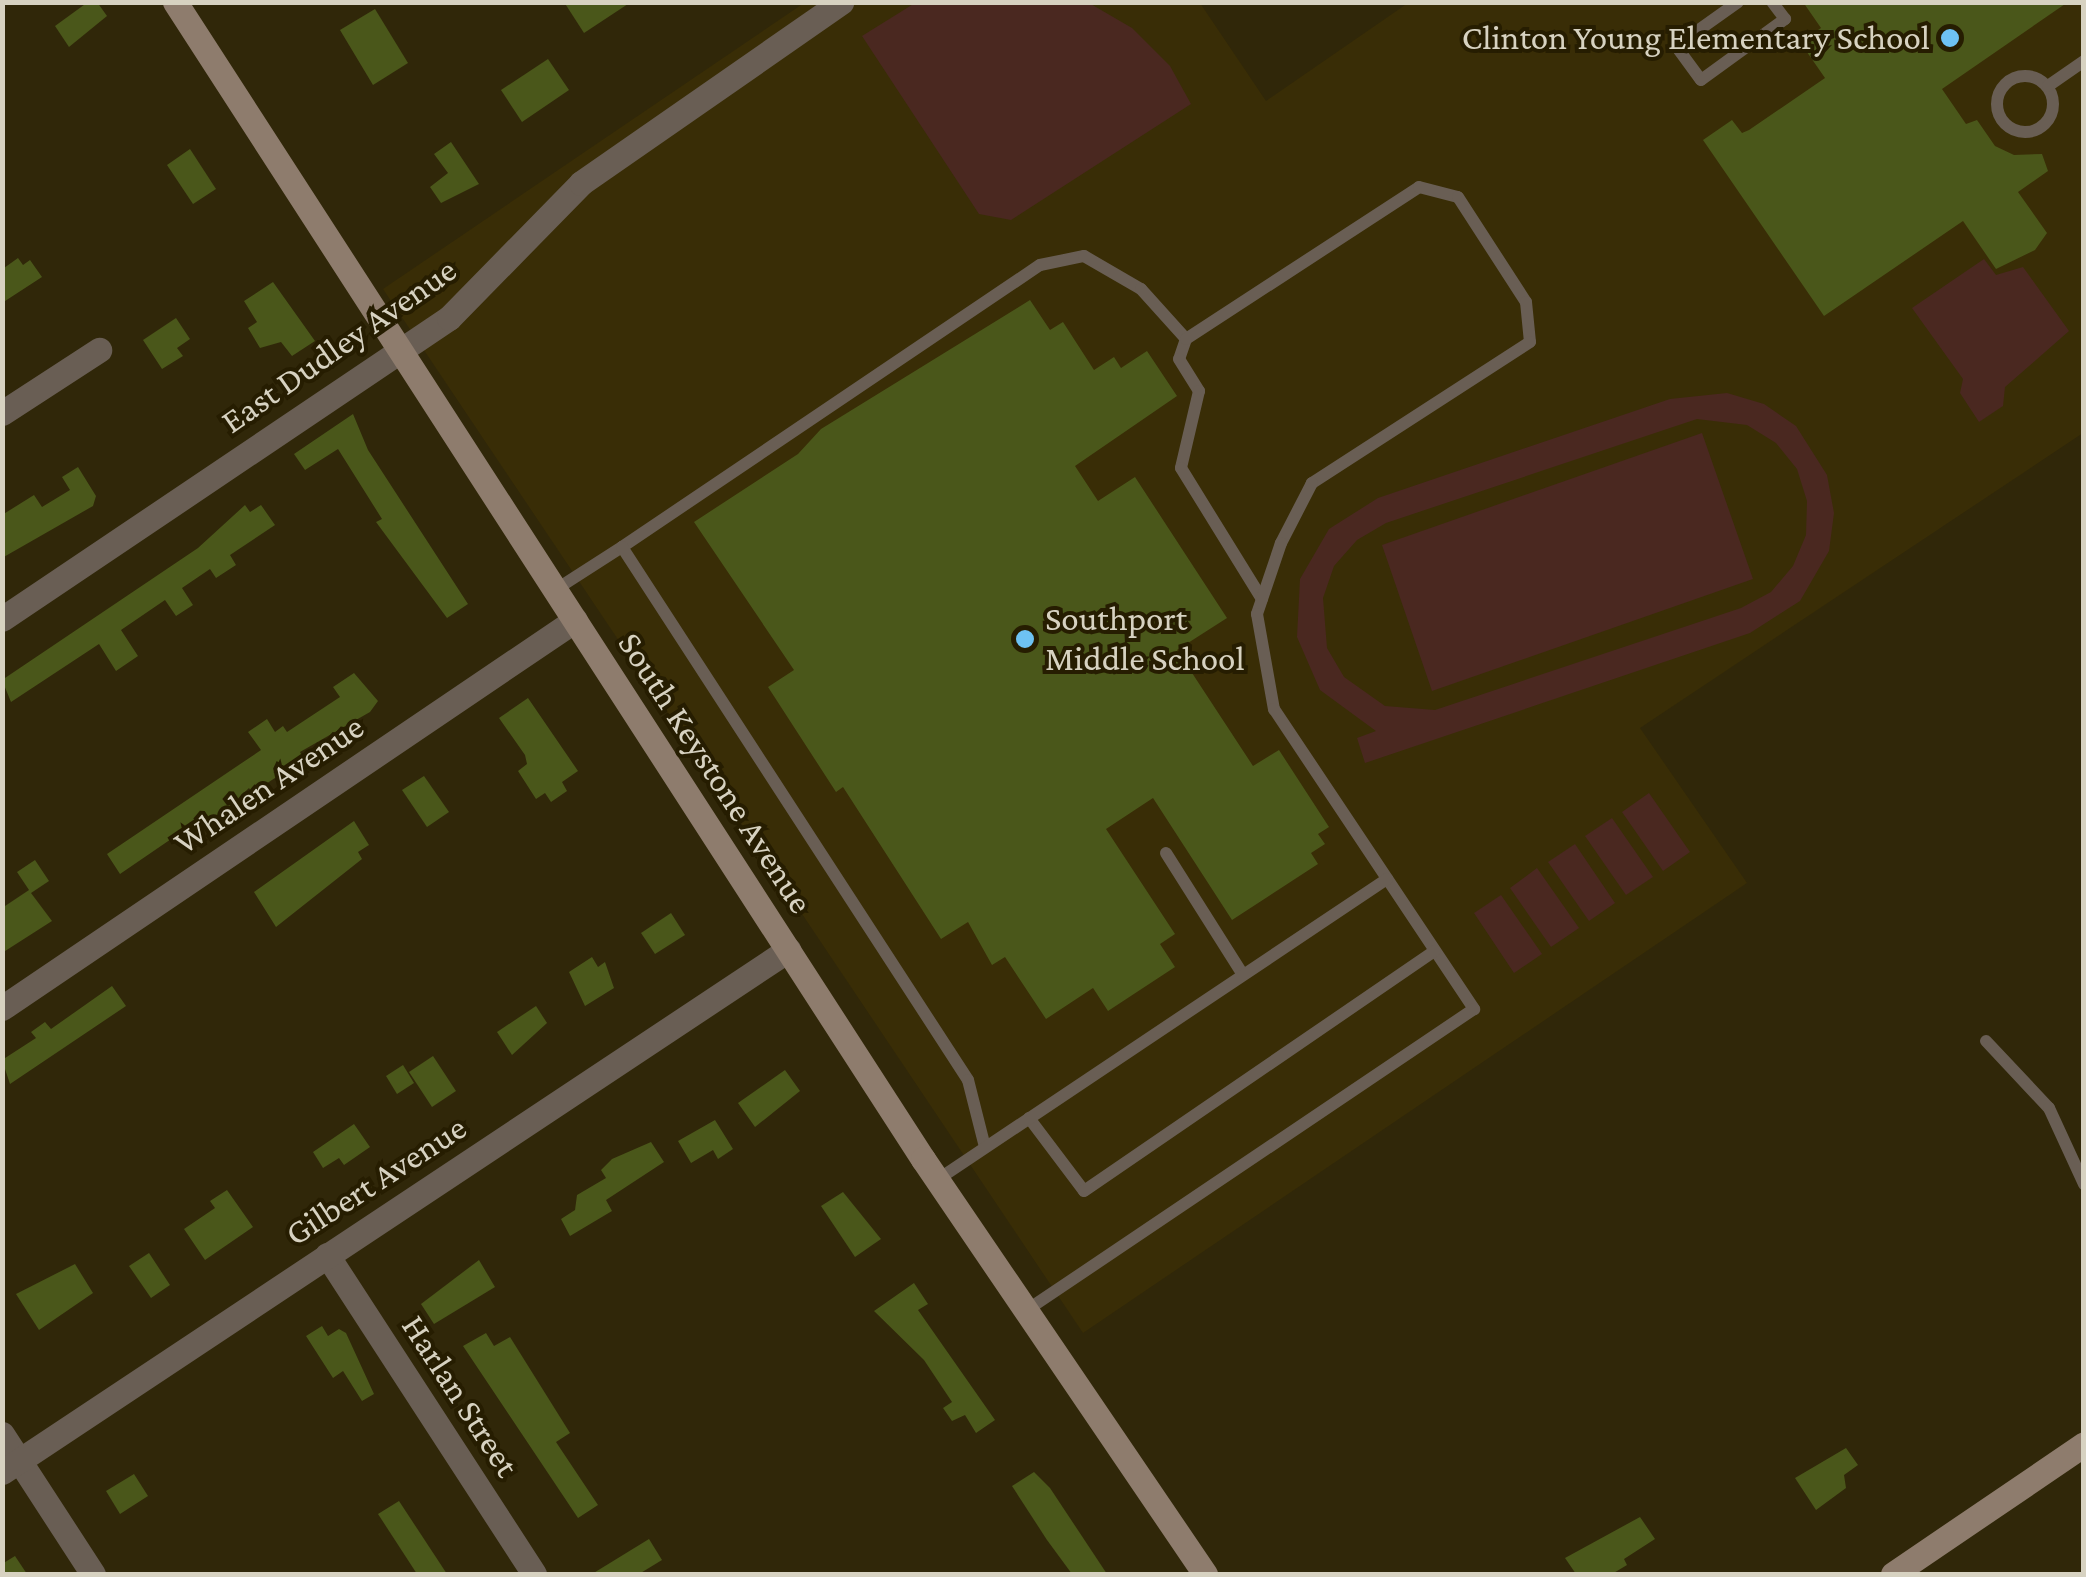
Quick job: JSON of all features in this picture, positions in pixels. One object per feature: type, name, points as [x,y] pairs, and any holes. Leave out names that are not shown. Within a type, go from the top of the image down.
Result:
[{"type":"main road","name":"South Keystone Avenue","points":[[175,2],[788,950],[1206,1574]]},
{"type":"main road","points":[[1894,1574],[2084,1444]]},
{"type":"street","name":"East Dudley Avenue","points":[[2,619],[470,301],[527,231],[581,182],[841,2]]},
{"type":"street","points":[[2,413],[99,350]]},
{"type":"street","name":"Whalen Avenue","points":[[2,1008],[574,620]]},
{"type":"street","name":"Gilbert Avenue","points":[[11,1467],[788,950]]},
{"type":"street","name":"Harlan Street","points":[[327,1255],[534,1574]]},
{"type":"street","points":[[2,1434],[11,1467],[93,1574]]},
{"type":"lane","points":[[1738,2],[1676,46],[1701,80],[1785,19],[1772,2]]},
{"type":"lane","points":[[2048,86],[2081,69]]},
{"type":"lane","points":[[2032,76],[2048,86],[2054,104],[2042,127],[2025,132],[2002,120],[1997,102],[2013,78],[2032,76]]},
{"type":"lane","points":[[1028,1310],[1474,1009],[1274,709],[1257,614],[1312,483],[1530,342],[1526,302],[1458,197],[1420,188],[1186,339],[1180,359],[1198,390],[1181,468],[1262,598]]},
{"type":"lane","points":[[555,590],[1040,264],[1084,256],[1141,289],[1186,339]]},
{"type":"lane","points":[[622,547],[968,1080],[985,1147]]},
{"type":"lane","points":[[1166,853],[1243,975]]},
{"type":"lane","points":[[940,1178],[1388,879]]},
{"type":"lane","points":[[1029,1118],[1084,1191],[1435,951]]},
{"type":"lane","points":[[1986,1041],[2049,1108],[2084,1184]]},
{"type":"shaded area","points":[[804,3],[1200,3],[1266,101],[1408,3],[2083,3],[2083,433],[1640,728],[1747,883],[1083,1333],[383,289]]},
{"type":"shaded area","points":[[915,3],[1089,3],[1132,28],[1170,66],[1191,104],[1011,220],[979,214],[862,36]]},
{"type":"shaded area","points":[[1984,259],[1996,275],[2023,267],[2069,331],[2005,387],[2003,406],[1979,422],[1960,393],[1963,379],[1912,308]]},
{"type":"shaded area","points":[[1727,393],[1764,404],[1796,426],[1827,475],[1834,513],[1829,551],[1800,601],[1750,633],[1365,763],[1357,738],[1376,731],[1320,690],[1297,637],[1300,579],[1329,529],[1378,498],[1670,399]],"holes":[[[1697,419],[1747,425],[1776,443],[1797,469],[1807,501],[1806,535],[1793,566],[1771,592],[1741,608],[1435,710],[1385,706],[1344,677],[1327,648],[1323,598],[1334,566],[1357,540],[1386,523]]]},
{"type":"shaded area","points":[[1702,433],[1753,579],[1432,691],[1382,545]]},
{"type":"shaded area","points":[[1649,793],[1690,852],[1663,871],[1622,812]]},
{"type":"shaded area","points":[[1612,818],[1653,877],[1626,895],[1585,836]]},
{"type":"shaded area","points":[[1575,844],[1615,903],[1589,921],[1548,862]]},
{"type":"shaded area","points":[[1537,868],[1579,928],[1551,947],[1510,888]]},
{"type":"shaded area","points":[[1501,895],[1542,954],[1514,973],[1474,913]]},
{"type":"building","points":[[88,2],[97,2],[107,16],[69,47],[55,26]]},
{"type":"building","points":[[564,2],[631,2],[584,33]]},
{"type":"building","points":[[1803,2],[2068,2],[1942,89],[1966,124],[1977,120],[1995,146],[2014,155],[2042,154],[2048,171],[2018,192],[2047,233],[2035,250],[1996,269],[1963,221],[1824,316],[1703,140],[1732,120],[1742,133],[1749,130],[1825,78],[1800,42],[1821,28]]},
{"type":"building","points":[[375,9],[408,63],[373,85],[340,30]]},
{"type":"building","points":[[548,59],[569,90],[522,122],[501,90]]},
{"type":"building","points":[[451,142],[479,184],[441,203],[430,187],[448,173],[434,154]]},
{"type":"building","points":[[190,149],[216,189],[193,204],[167,165]]},
{"type":"building","points":[[18,258],[23,265],[30,260],[42,277],[2,303],[4,268]]},
{"type":"building","points":[[273,282],[315,341],[292,356],[281,342],[260,348],[248,328],[257,322],[244,301]]},
{"type":"building","points":[[1030,300],[1050,330],[1063,322],[1094,370],[1114,357],[1121,368],[1147,351],[1177,396],[1075,466],[1098,501],[1135,477],[1227,618],[1177,650],[1253,766],[1279,750],[1329,827],[1318,834],[1325,844],[1311,853],[1318,864],[1232,920],[1153,798],[1106,829],[1175,934],[1160,944],[1175,967],[1108,1011],[1093,988],[1046,1019],[1005,957],[992,965],[968,922],[941,939],[843,787],[836,792],[768,687],[794,670],[694,522],[798,454],[821,429]]},
{"type":"building","points":[[176,318],[190,339],[177,348],[183,356],[162,369],[143,340]]},
{"type":"building","points":[[353,414],[368,450],[468,604],[447,618],[376,522],[382,519],[338,449],[305,470],[294,454]]},
{"type":"building","points":[[78,467],[96,496],[93,506],[2,558],[2,515],[34,495],[42,507],[70,490],[62,477]]},
{"type":"building","points":[[245,505],[250,512],[261,505],[275,525],[230,555],[236,565],[216,578],[210,569],[182,588],[193,605],[176,616],[165,600],[121,630],[138,656],[116,671],[99,644],[11,702],[2,680],[198,548]]},
{"type":"building","points":[[354,673],[378,701],[370,712],[300,752],[304,759],[252,793],[249,788],[212,823],[207,816],[196,822],[120,874],[107,854],[261,750],[248,732],[267,719],[275,732],[283,726],[287,732],[340,697],[333,687]]},
{"type":"building","points":[[528,698],[578,771],[562,782],[567,791],[551,802],[545,793],[536,799],[518,771],[527,764],[525,755],[499,718]]},
{"type":"building","points":[[424,776],[449,812],[427,827],[402,790]]},
{"type":"building","points":[[354,821],[369,845],[358,852],[362,859],[276,927],[254,892]]},
{"type":"building","points":[[35,860],[49,881],[31,893],[52,921],[2,953],[2,908],[29,890],[17,872]]},
{"type":"building","points":[[671,913],[685,935],[655,954],[641,933]]},
{"type":"building","points":[[592,957],[598,967],[605,962],[614,988],[585,1006],[569,972]]},
{"type":"building","points":[[112,986],[126,1006],[10,1084],[2,1060],[36,1038],[31,1032],[45,1022],[51,1029]]},
{"type":"building","points":[[536,1006],[547,1023],[512,1055],[497,1032]]},
{"type":"building","points":[[433,1056],[456,1091],[432,1107],[409,1072]]},
{"type":"building","points":[[403,1065],[414,1083],[397,1094],[386,1076]]},
{"type":"building","points":[[785,1070],[800,1091],[755,1127],[738,1103]]},
{"type":"building","points":[[715,1120],[733,1149],[718,1159],[713,1150],[691,1163],[678,1141]]},
{"type":"building","points":[[354,1124],[370,1147],[344,1165],[339,1158],[323,1168],[313,1152]]},
{"type":"building","points":[[651,1142],[664,1162],[606,1200],[612,1211],[570,1236],[561,1219],[575,1210],[577,1195],[606,1178],[601,1170],[612,1159]]},
{"type":"building","points":[[227,1190],[253,1227],[205,1260],[184,1229],[215,1208],[210,1201]]},
{"type":"building","points":[[843,1192],[881,1239],[855,1257],[821,1206]]},
{"type":"building","points":[[149,1253],[170,1285],[151,1298],[129,1266]]},
{"type":"building","points":[[479,1260],[495,1287],[434,1324],[421,1304]]},
{"type":"building","points":[[75,1264],[93,1293],[39,1330],[16,1294]]},
{"type":"building","points":[[914,1283],[928,1304],[918,1310],[995,1420],[976,1433],[965,1415],[952,1421],[943,1408],[952,1402],[924,1360],[874,1311]]},
{"type":"building","points":[[322,1326],[328,1336],[339,1329],[346,1333],[374,1394],[362,1401],[343,1371],[333,1378],[306,1336]]},
{"type":"building","points":[[486,1333],[494,1346],[510,1337],[570,1433],[556,1442],[598,1505],[578,1518],[463,1346]]},
{"type":"building","points":[[1846,1448],[1858,1465],[1844,1475],[1846,1488],[1816,1510],[1795,1478]]},
{"type":"building","points":[[1034,1472],[1050,1488],[1107,1574],[1072,1574],[1047,1540],[1012,1486]]},
{"type":"building","points":[[134,1474],[148,1496],[120,1514],[106,1491]]},
{"type":"building","points":[[399,1501],[447,1574],[417,1574],[378,1514]]},
{"type":"building","points":[[1640,1517],[1655,1539],[1624,1559],[1627,1565],[1612,1574],[1576,1574],[1565,1558]]},
{"type":"building","points":[[649,1539],[662,1560],[639,1574],[592,1574]]},
{"type":"building","points":[[15,1556],[27,1574],[2,1574],[2,1564]]},
{"type":"place","name":"Clinton Young Elementary School","points":[[1950,38]]},
{"type":"place","name":"Southport Middle School","points":[[1025,639]]}]
